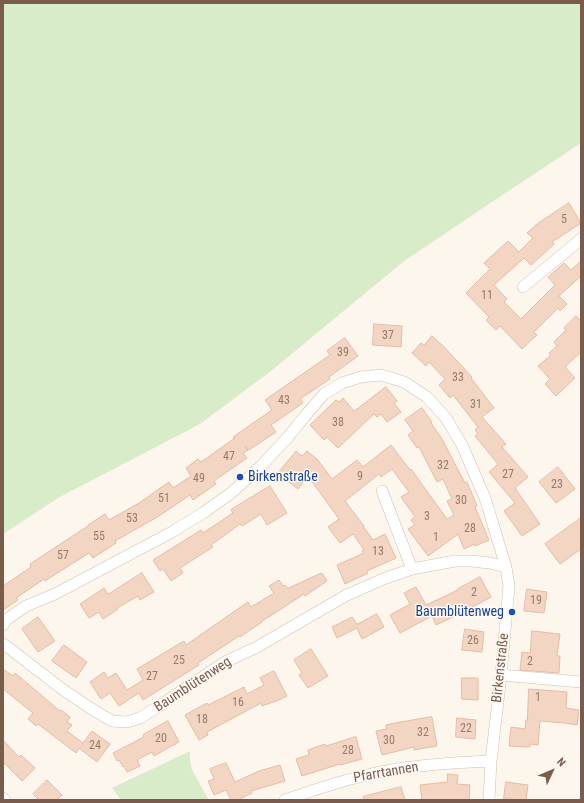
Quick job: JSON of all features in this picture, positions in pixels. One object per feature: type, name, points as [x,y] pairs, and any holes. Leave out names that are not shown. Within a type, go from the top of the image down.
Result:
[{"type":"street","points":[[523,287],[581,239]]},
{"type":"street","name":"Birkenstraße","points":[[3,625],[6,620],[26,606],[55,594],[172,532],[230,494],[261,466],[288,437],[324,394],[342,383],[361,377],[382,375],[404,382],[427,397],[446,418],[462,445],[485,498],[506,567],[509,586],[488,800]]},
{"type":"street","points":[[382,491],[412,569]]},
{"type":"street","name":"Baumblütenweg","points":[[3,644],[87,706],[112,721],[127,722],[140,718],[225,662],[257,647],[346,596],[383,579],[412,569],[455,561],[490,563],[506,567]]},
{"type":"street","points":[[501,675],[581,682]]},
{"type":"street","name":"Pfarrtannen","points":[[285,800],[318,788],[356,777],[392,770],[432,764],[491,761]]},
{"type":"green space","points":[[3,3],[581,3],[581,143],[403,262],[271,371],[200,424],[58,498],[3,534]]},
{"type":"green space","points":[[190,751],[192,770],[209,800],[121,800],[112,788]]},
{"type":"building","points":[[569,203],[581,223],[552,242],[554,244],[531,265],[524,258],[494,285],[507,299],[504,302],[521,319],[555,285],[548,277],[564,263],[571,270],[581,261],[581,276],[559,296],[567,304],[560,311],[558,308],[534,332],[537,335],[522,349],[500,326],[496,330],[486,320],[489,317],[466,293],[490,269],[484,263],[508,241],[519,252],[533,238],[527,233],[537,224]]},
{"type":"building","points":[[576,316],[581,321],[581,352],[565,367],[575,378],[556,396],[545,384],[550,379],[538,366],[551,355],[549,353],[557,346],[554,342],[566,330],[564,328]]},
{"type":"building","points":[[374,324],[402,326],[401,347],[373,345]]},
{"type":"building","points":[[432,336],[472,377],[471,378],[494,408],[482,417],[506,444],[502,447],[528,477],[515,488],[540,524],[522,536],[504,511],[515,503],[489,472],[498,464],[475,436],[478,434],[475,430],[478,427],[453,395],[450,398],[439,385],[445,379],[429,362],[426,366],[412,353],[421,343],[424,345]]},
{"type":"building","points":[[345,338],[358,356],[329,377],[330,379],[300,399],[303,403],[271,425],[276,432],[249,450],[245,447],[248,450],[243,453],[247,458],[214,481],[216,484],[193,500],[190,495],[159,516],[115,541],[116,543],[93,558],[89,553],[45,581],[44,579],[16,598],[18,600],[3,610],[3,586],[31,567],[30,564],[105,514],[109,520],[139,503],[169,482],[173,488],[191,476],[186,468],[198,459],[201,462],[235,438],[233,437],[272,410],[265,400],[330,355],[327,351]]},
{"type":"building","points":[[386,387],[397,401],[394,403],[401,412],[387,422],[381,414],[377,417],[374,414],[338,448],[327,437],[324,440],[310,425],[336,400],[339,402],[343,398],[354,411]]},
{"type":"building","points":[[422,408],[442,439],[465,483],[467,482],[477,506],[475,507],[489,540],[475,546],[474,544],[464,549],[458,534],[428,556],[408,529],[415,525],[411,520],[415,517],[401,497],[409,492],[392,469],[381,477],[379,474],[345,501],[373,540],[385,534],[396,558],[367,571],[368,573],[345,584],[337,565],[364,553],[362,551],[364,550],[353,534],[340,543],[328,527],[339,519],[308,476],[298,489],[278,473],[296,451],[302,456],[307,451],[317,459],[332,479],[357,460],[363,467],[391,445],[410,470],[411,469],[447,519],[454,515],[447,501],[452,499],[443,479],[437,482],[419,447],[417,448],[408,435],[413,431],[405,420]]},
{"type":"building","points":[[558,467],[575,489],[556,503],[539,482]]},
{"type":"building","points":[[270,486],[287,513],[267,525],[261,514],[242,526],[240,524],[211,545],[213,547],[180,568],[183,573],[171,581],[163,569],[160,571],[153,560],[201,530],[203,533],[233,513],[231,510]]},
{"type":"building","points":[[581,518],[581,549],[560,564],[545,544]]},
{"type":"building","points":[[142,573],[154,592],[140,600],[138,596],[117,608],[118,609],[103,619],[99,612],[89,618],[80,604],[104,588],[108,594]]},
{"type":"building","points":[[322,573],[327,581],[305,596],[304,594],[240,637],[239,636],[198,663],[199,665],[143,700],[139,693],[119,706],[110,693],[101,699],[90,682],[104,672],[108,678],[116,673],[127,690],[143,680],[137,669],[184,641],[186,645],[248,602],[251,607],[274,593],[269,586],[279,580],[283,586],[285,585],[288,588]]},
{"type":"building","points":[[480,577],[491,597],[436,625],[432,616],[400,633],[390,615],[410,604],[404,593],[416,587],[426,605],[458,590]]},
{"type":"building","points":[[527,589],[547,592],[544,613],[524,611]]},
{"type":"building","points":[[377,614],[384,627],[362,639],[357,628],[337,638],[332,627],[352,617],[357,624]]},
{"type":"building","points":[[38,617],[55,641],[38,652],[22,629]]},
{"type":"building","points":[[465,629],[484,632],[482,652],[462,650]]},
{"type":"building","points":[[532,631],[560,634],[557,656],[560,656],[559,673],[520,670],[522,652],[530,653]]},
{"type":"building","points":[[64,645],[87,662],[76,678],[52,661]]},
{"type":"building","points":[[311,649],[328,676],[308,688],[299,675],[302,673],[294,660]]},
{"type":"building","points":[[3,669],[13,676],[15,673],[60,711],[61,710],[70,717],[67,722],[72,725],[67,731],[83,743],[92,731],[110,744],[97,762],[79,748],[76,753],[38,724],[36,726],[28,719],[33,713],[3,689]]},
{"type":"building","points":[[274,671],[287,696],[262,706],[261,703],[207,732],[208,735],[199,740],[185,715],[207,703],[208,705],[244,687],[247,694],[264,685],[260,678]]},
{"type":"building","points":[[462,678],[478,678],[478,700],[462,699]]},
{"type":"building","points":[[529,689],[567,692],[566,708],[579,710],[577,725],[540,721],[538,745],[530,744],[530,747],[509,746],[511,727],[525,729]]},
{"type":"building","points":[[432,717],[437,746],[414,750],[414,747],[382,755],[376,731],[387,729],[386,725]]},
{"type":"building","points":[[457,718],[476,720],[475,739],[456,737]]},
{"type":"building","points":[[168,721],[179,742],[154,756],[152,752],[137,760],[140,766],[127,772],[119,760],[117,761],[113,753],[144,737],[143,735]]},
{"type":"building","points":[[356,737],[362,759],[302,776],[296,759],[309,755],[308,750],[325,744],[325,746]]},
{"type":"building","points":[[3,740],[19,757],[21,755],[35,768],[22,781],[3,762]]},
{"type":"building","points":[[226,763],[235,782],[259,771],[280,765],[285,781],[251,791],[252,793],[237,800],[231,800],[226,790],[214,795],[208,781],[214,779],[210,769]]},
{"type":"building","points":[[448,774],[458,775],[457,784],[470,785],[469,800],[422,800],[420,785],[447,782]]},
{"type":"building","points":[[47,780],[62,795],[57,800],[39,800],[33,794]]},
{"type":"building","points":[[506,782],[528,785],[526,800],[504,799]]},
{"type":"building","points":[[401,787],[405,800],[364,800],[363,797]]},
{"type":"place","name":"Birkenstraße","points":[[240,477]]},
{"type":"place","name":"Baumblütenweg","points":[[512,612]]}]
